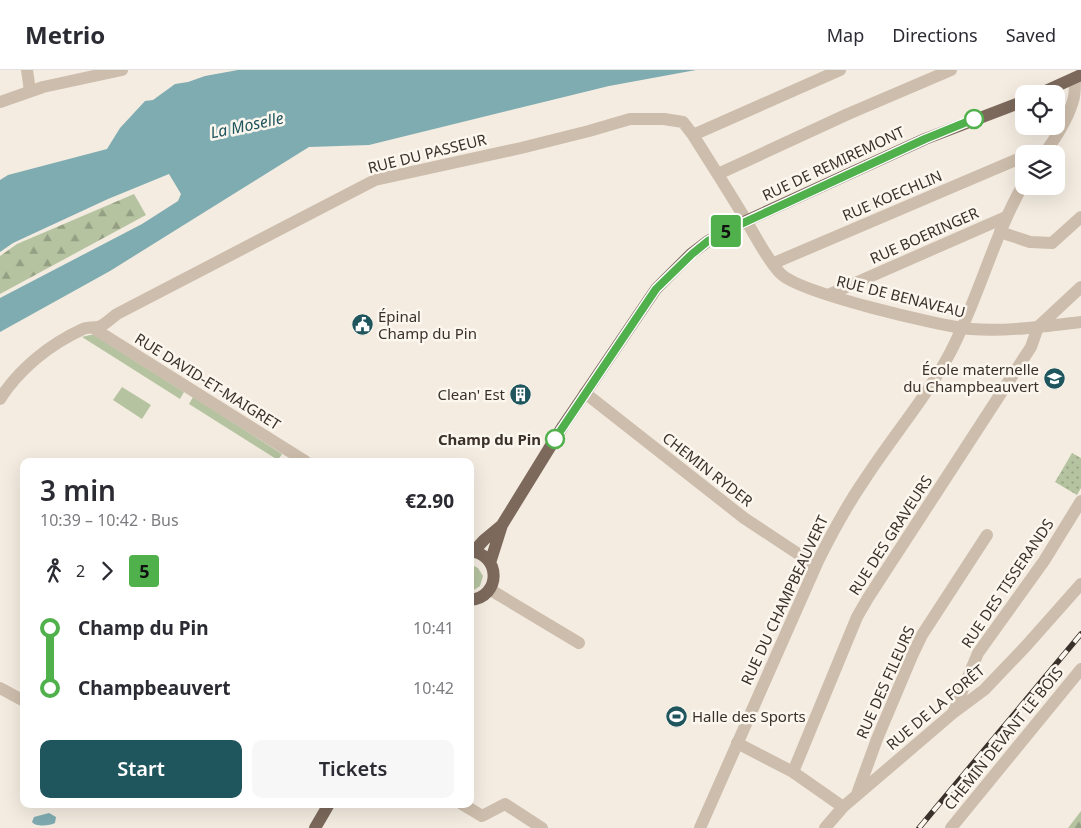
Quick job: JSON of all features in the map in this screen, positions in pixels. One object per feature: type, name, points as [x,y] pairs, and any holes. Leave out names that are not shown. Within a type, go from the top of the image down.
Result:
[{"type":"main road","points":[[1058,85],[1078,76]]},
{"type":"main road","name":"RUE DE REMIREMONT","points":[[489,589],[494,581],[494,572],[490,563],[502,526],[585,393],[656,289],[674,270],[702,245],[746,221],[925,139],[1015,104]]},
{"type":"main road","name":"RUE DE REMIREMONT","points":[[474,549],[502,526]]},
{"type":"main road","points":[[474,552],[482,554],[490,563]]},
{"type":"main road","points":[[474,599],[481,597],[489,589]]},
{"type":"main road","points":[[315,828],[327,808]]},
{"type":"street","points":[[27,70],[30,91]]},
{"type":"street","points":[[0,102],[30,91],[122,70]]},
{"type":"street","points":[[693,135],[840,70]]},
{"type":"street","points":[[718,174],[946,71]]},
{"type":"street","points":[[1051,145],[1071,107],[1078,76]]},
{"type":"street","name":"RUE DU PASSEUR","points":[[0,399],[10,383],[31,363],[84,328],[101,326],[117,314],[375,180],[521,148],[630,119],[664,119],[683,122],[718,174],[746,221]]},
{"type":"street","name":"RUE KOECHLIN","points":[[774,263],[1015,160]]},
{"type":"street","name":"RUE DU CHAMPBEAUVERT","points":[[700,828],[815,565],[864,479],[950,354],[1006,217],[1018,195]]},
{"type":"street","name":"RUE BOERINGER","points":[[828,294],[1006,217]]},
{"type":"street","points":[[1000,232],[1030,242],[1052,243],[1081,217]]},
{"type":"street","name":"RUE DE BENAVEAU","points":[[746,221],[780,274],[793,283],[828,294],[951,327],[1014,330],[1081,322]]},
{"type":"street","points":[[1038,327],[1081,287]]},
{"type":"street","name":"RUE DES GRAVEURS","points":[[793,772],[864,604],[1031,347],[1038,327]]},
{"type":"street","name":"RUE DAVID-ET-MAIGRET","points":[[93,328],[300,458]]},
{"type":"street","name":"CHEMIN RYDER","points":[[585,393],[744,518],[815,565]]},
{"type":"street","name":"RUE DES TISSERANDS","points":[[953,713],[978,653],[1044,561],[1081,501]]},
{"type":"street","name":"RUE DES FILEURS","points":[[856,796],[877,739],[922,634],[987,535]]},
{"type":"street","name":"RUE DE LA FORÊT","points":[[825,828],[856,796],[953,713],[984,690],[1081,584]]},
{"type":"street","points":[[489,589],[580,643]]},
{"type":"street","name":"CHEMIN DEVANT LE BOIS","points":[[951,828],[1081,669]]},
{"type":"street","points":[[0,688],[20,699]]},
{"type":"street","points":[[737,743],[793,772],[844,807]]},
{"type":"street","points":[[469,808],[482,816],[505,804],[542,828]]},
{"type":"green space","points":[[134,194],[146,215],[0,294],[0,256],[17,244]]},
{"type":"green space","points":[[94,335],[184,392],[180,399],[82,337]]},
{"type":"green space","points":[[122,387],[151,405],[142,419],[113,400]]},
{"type":"green space","points":[[193,397],[282,454],[279,458],[275,458],[189,404]]},
{"type":"green space","points":[[1072,453],[1081,458],[1081,488],[1077,495],[1055,482]]},
{"type":"green space","points":[[474,566],[478,568],[483,576],[480,586],[474,590]]},
{"type":"green space","points":[[1081,811],[1081,828],[1068,828]]},
{"type":"water","name":"La Moselle","points":[[238,70],[696,70],[609,86],[369,145],[309,147],[110,271],[0,332],[0,298],[142,224],[178,201],[181,194],[169,174],[108,199],[13,243],[0,252],[0,180],[8,175],[107,149],[120,128],[145,101],[153,100],[175,84]]},
{"type":"water","points":[[49,813],[56,817],[55,823],[43,826],[32,822],[34,817]]},
{"type":"railway","points":[[919,828],[1081,634]]},
{"type":"bus line","name":"5","points":[[555,439],[656,289],[674,270],[708,241],[746,221],[925,139],[974,119]]},
{"type":"place","name":"Épinal Champ du Pin","points":[[362,325]]},
{"type":"place","name":"École maternelle du Champbeauvert","points":[[1055,378]]},
{"type":"place","name":"Clean' Est","points":[[521,394]]},
{"type":"place","name":"Champ du Pin","points":[[555,439]]},
{"type":"place","name":"Halle des Sports","points":[[676,716]]}]
